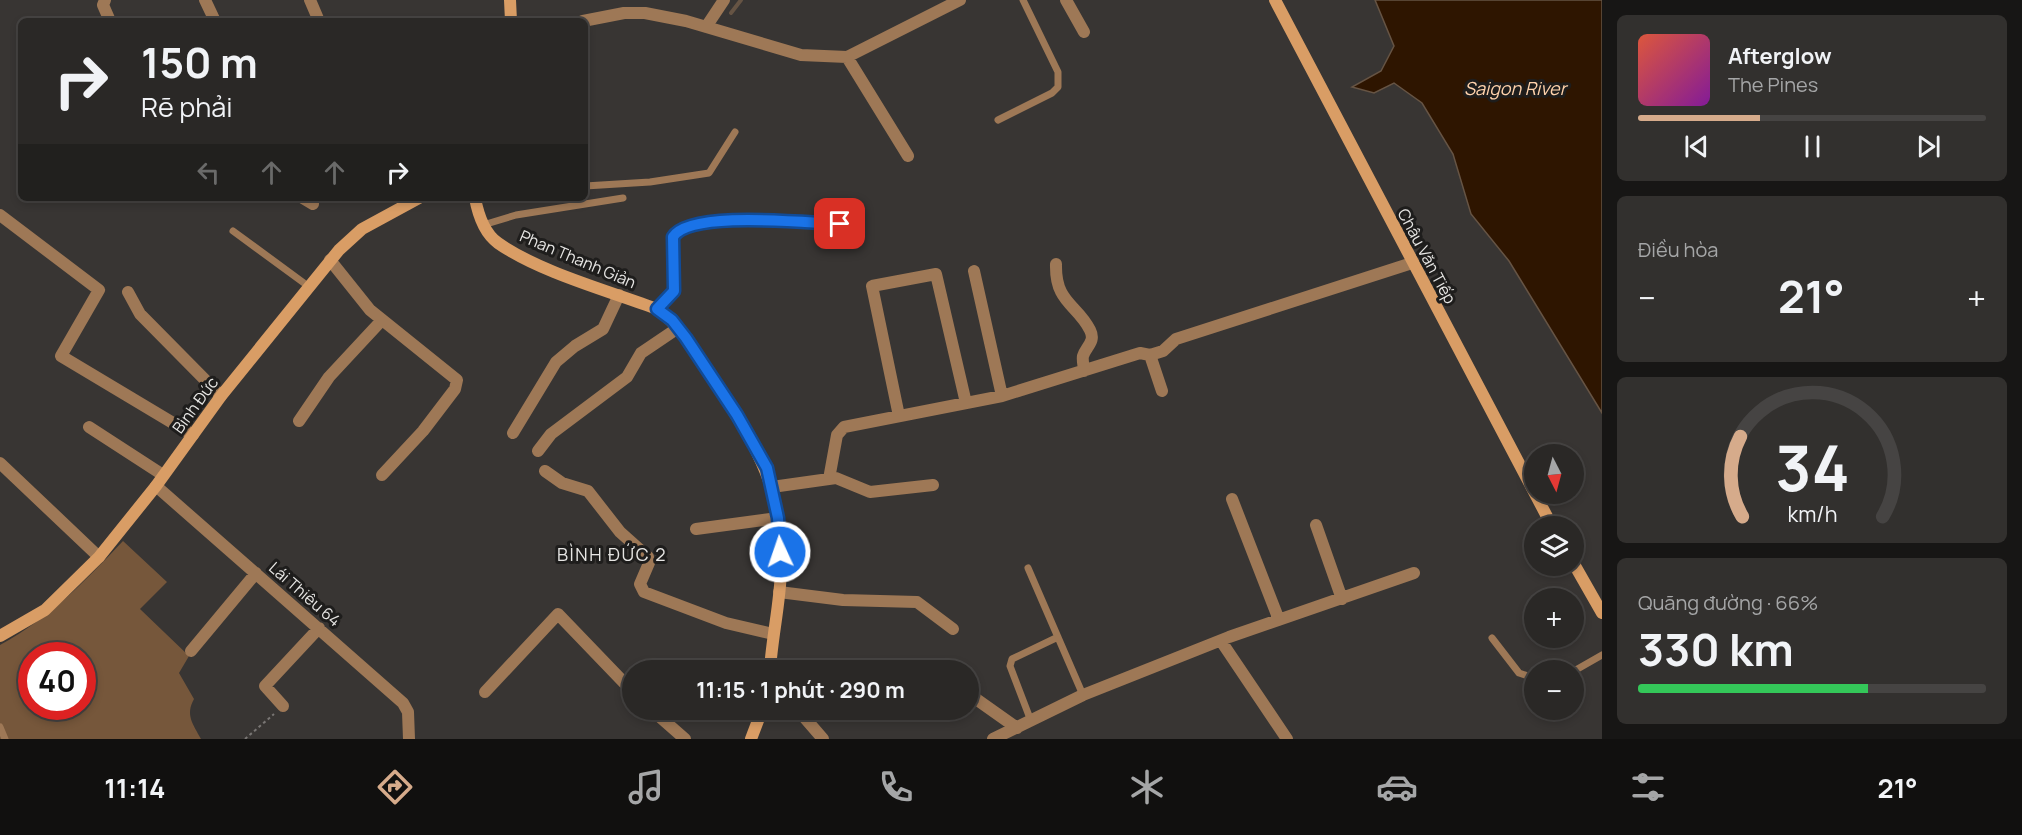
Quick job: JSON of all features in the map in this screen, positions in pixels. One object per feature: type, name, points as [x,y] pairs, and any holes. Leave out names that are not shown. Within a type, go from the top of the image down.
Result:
[{"type":"street","points":[[105,0],[104,5],[109,18]]},
{"type":"street","points":[[205,0],[213,18]]},
{"type":"street","points":[[310,0],[318,18]]},
{"type":"street","points":[[510,0],[511,18]]},
{"type":"street","points":[[706,27],[724,0]]},
{"type":"street","points":[[588,20],[645,13],[706,27],[801,55],[847,57],[938,5],[960,0]]},
{"type":"street","points":[[1066,0],[1084,32]]},
{"type":"street","name":"Châu Văn Tiếp","points":[[1275,0],[1547,516]]},
{"type":"street","points":[[847,57],[908,156]]},
{"type":"street","name":"Bình Đức","points":[[0,636],[45,610],[99,557],[160,481],[221,396],[330,260],[362,229],[413,201]]},
{"type":"street","name":"Phan Thanh Giản","points":[[476,201],[483,225],[496,242],[541,265],[657,309],[678,328],[737,415],[767,468],[778,518],[781,569],[771,660]]},
{"type":"street","points":[[0,215],[99,290],[61,356],[193,435]]},
{"type":"street","points":[[330,260],[382,320],[457,380],[455,389],[423,431],[382,475]]},
{"type":"street","points":[[828,479],[837,435],[844,427],[1002,396],[1140,353],[1150,355],[1163,351],[1176,339],[1412,263]]},
{"type":"street","points":[[1056,264],[1056,274],[1067,304],[1091,332],[1092,342],[1083,357],[1084,371]]},
{"type":"street","points":[[974,270],[1002,396]]},
{"type":"street","points":[[899,416],[872,286],[936,274],[966,403]]},
{"type":"street","points":[[128,292],[140,314],[221,396]]},
{"type":"street","points":[[513,433],[556,362],[575,346],[603,329],[619,295]]},
{"type":"street","points":[[299,421],[329,377],[382,320]]},
{"type":"street","points":[[538,451],[551,434],[627,377],[641,353],[678,328]]},
{"type":"street","points":[[1150,355],[1162,391]]},
{"type":"street","name":"Lái Thiêu 64","points":[[89,427],[160,481],[256,573],[403,703],[408,712],[409,739]]},
{"type":"street","points":[[0,462],[99,557]]},
{"type":"street","points":[[545,471],[562,483],[588,491],[609,520],[648,557],[649,563],[639,584],[644,592],[726,622],[773,634]]},
{"type":"street","points":[[772,487],[836,478],[870,492],[933,485]]},
{"type":"street","points":[[1232,499],[1279,620]]},
{"type":"street","points":[[696,529],[778,518]]},
{"type":"street","points":[[1316,525],[1342,599]]},
{"type":"street","points":[[191,651],[256,573]]},
{"type":"street","points":[[993,739],[1083,695],[1221,640],[1414,573]]},
{"type":"street","points":[[1581,576],[1602,613]]},
{"type":"street","points":[[779,592],[843,600],[918,602],[953,629]]},
{"type":"street","points":[[485,692],[558,614],[622,681]]},
{"type":"street","points":[[283,706],[265,686],[319,628]]},
{"type":"street","points":[[1221,640],[1287,739]]},
{"type":"street","points":[[979,701],[1017,728]]},
{"type":"street","points":[[663,720],[685,739]]},
{"type":"street","points":[[751,739],[758,720]]},
{"type":"street","points":[[807,720],[823,739]]},
{"type":"lane","points":[[998,120],[1052,93],[1058,87],[1058,72],[1023,0]]},
{"type":"lane","points":[[588,186],[650,182],[709,173],[735,132]]},
{"type":"lane","points":[[483,225],[516,215],[623,198]]},
{"type":"lane","points":[[657,309],[674,291],[673,237],[683,226],[710,220],[840,224]]},
{"type":"lane","points":[[233,231],[308,286]]},
{"type":"lane","points":[[1028,568],[1083,695]]},
{"type":"lane","points":[[1031,721],[1010,666],[1012,659],[1058,637]]},
{"type":"lane","points":[[1492,638],[1519,673],[1524,675]]},
{"type":"lane","points":[[1584,666],[1602,655]]},
{"type":"lane","points":[[0,727],[5,739]]},
{"type":"path","points":[[244,739],[283,706]]},
{"type":"shaded area","points":[[123,541],[167,582],[140,609],[189,656],[179,673],[194,699],[190,715],[201,739],[0,739],[0,645],[51,611]]},
{"type":"water","name":"Saigon River","points":[[1375,0],[1602,0],[1602,413],[1509,261],[1471,214],[1453,154],[1422,103],[1394,83],[1374,93],[1352,87],[1381,71],[1394,46]]},
{"type":"waterway","points":[[731,13],[741,0]]},
{"type":"district","name":"BÌNH ĐỨC 2","points":[[612,554]]},
{"type":"route","points":[[780,552],[778,518],[767,468],[737,415],[686,338],[672,320],[657,309],[674,291],[673,237],[683,226],[710,220],[840,224]]}]
